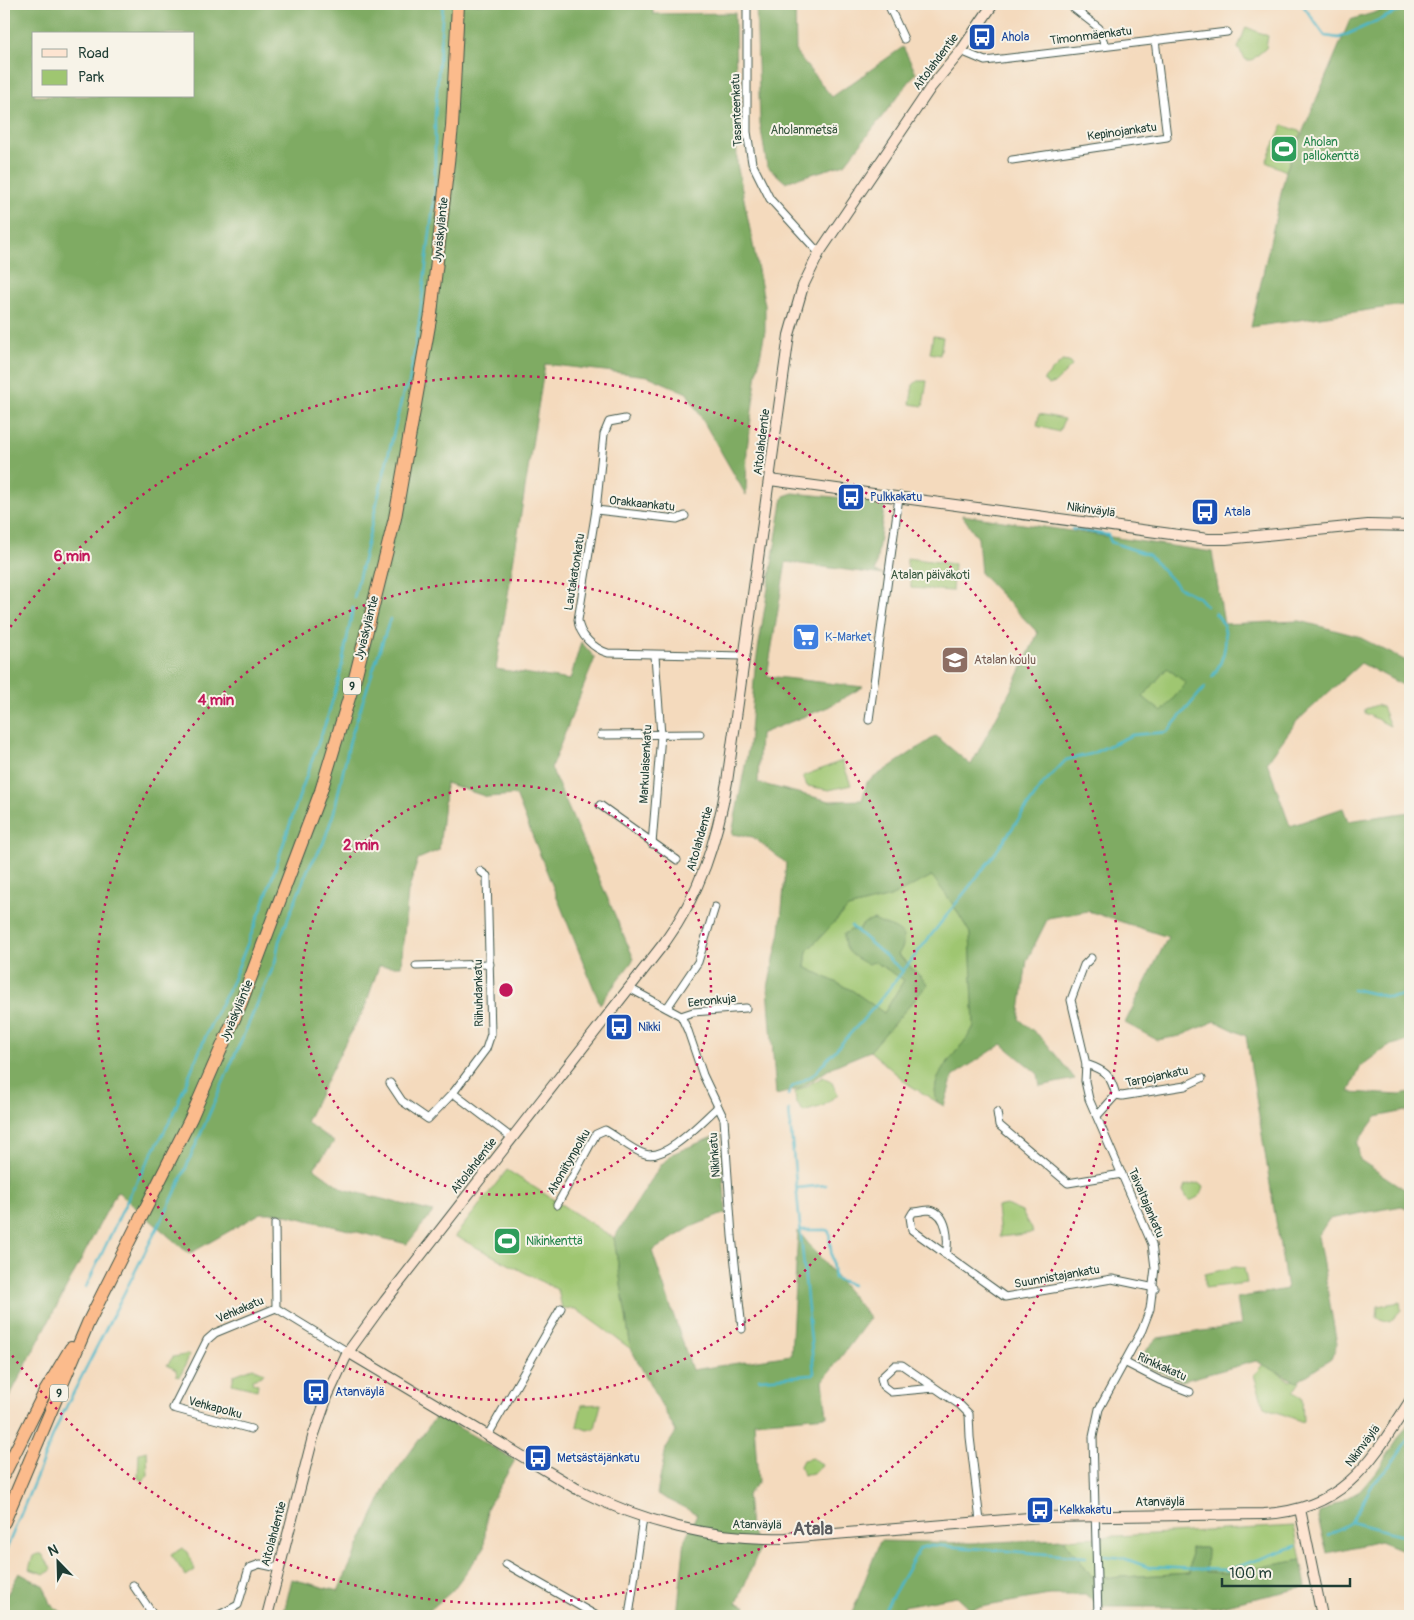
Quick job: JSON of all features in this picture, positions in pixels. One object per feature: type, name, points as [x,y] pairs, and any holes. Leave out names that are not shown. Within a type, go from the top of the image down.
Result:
[{"type":"highway","name":"Jyväskyläntie","points":[[88,1323],[191,1118],[241,1003],[321,791],[355,678],[394,518],[431,314],[452,127],[458,4]]},
{"type":"highway","name":"9","points":[[4,1474],[46,1390],[88,1323]]},
{"type":"highway","name":"9","points":[[4,1522],[88,1323]]},
{"type":"street","name":"Tasanteenkatu","points":[[747,4],[747,132],[752,163],[770,200],[819,253]]},
{"type":"street","points":[[888,4],[904,39]]},
{"type":"street","name":"Aitolahdentie","points":[[267,1616],[313,1437],[334,1380],[348,1352],[385,1301],[629,988],[682,917],[699,884],[710,856],[726,791],[789,335],[803,286],[819,253],[931,87],[961,51],[993,4]]},
{"type":"street","points":[[1072,7],[1099,28],[1105,46]]},
{"type":"street","name":"Timonmäenkatu","points":[[961,51],[986,61],[1227,32]]},
{"type":"street","name":"Kepinojankatu","points":[[1012,160],[1167,137],[1155,40]]},
{"type":"street","name":"Lautakatonkatu","points":[[625,419],[614,420],[606,427],[579,627],[582,633],[601,651],[655,656],[744,656]]},
{"type":"street","name":"Nikinväylä","points":[[770,480],[1208,539],[1226,539],[1368,525],[1410,526]]},
{"type":"street","points":[[868,720],[899,497]]},
{"type":"street","name":"Orakkaankatu","points":[[596,510],[677,519],[685,516]]},
{"type":"street","name":"Markulaisenkatu","points":[[652,844],[661,735],[655,656]]},
{"type":"street","points":[[601,735],[700,734]]},
{"type":"street","points":[[600,805],[676,860]]},
{"type":"street","name":"Riihuhdankatu","points":[[390,1082],[402,1101],[428,1119],[453,1093],[486,1049],[491,1034],[490,964],[487,876],[480,871]]},
{"type":"street","points":[[667,1008],[698,962],[715,907]]},
{"type":"street","name":"Taivaltajankatu","points":[[1091,958],[1084,965],[1072,1000],[1086,1064],[1085,1081],[1089,1099],[1152,1244],[1155,1288],[1150,1309],[1098,1409],[1093,1437],[1098,1616]]},
{"type":"street","points":[[416,966],[490,964]]},
{"type":"street","points":[[629,988],[681,1016]]},
{"type":"street","name":"Eeronkuja","points":[[681,1016],[693,1012],[746,1008]]},
{"type":"street","name":"Nikinkatu","points":[[681,1016],[703,1075],[724,1119],[732,1236],[742,1329]]},
{"type":"street","name":"Tarpojankatu","points":[[1086,1064],[1104,1071],[1112,1079],[1116,1095]]},
{"type":"street","name":"Tarpojankatu","points":[[1116,1095],[1122,1096],[1185,1086],[1202,1078]]},
{"type":"street","points":[[453,1093],[512,1138]]},
{"type":"street","name":"Tarpojankatu","points":[[1097,1116],[1116,1095]]},
{"type":"street","name":"Ahoniitynpolku","points":[[557,1205],[596,1134],[601,1130],[605,1130],[645,1154],[656,1156],[667,1150],[718,1107]]},
{"type":"street","points":[[997,1112],[999,1125],[1068,1184],[1122,1174]]},
{"type":"street","name":"Suunnistajankatu","points":[[946,1255],[945,1222],[941,1217],[929,1210],[914,1212],[910,1217],[912,1230],[946,1255],[1005,1297],[1112,1279],[1155,1288]]},
{"type":"street","points":[[275,1224],[276,1308]]},
{"type":"street","name":"Vehkakatu","points":[[173,1408],[207,1340],[215,1333],[276,1308],[348,1352]]},
{"type":"street","points":[[488,1436],[561,1308]]},
{"type":"street","name":"Atanväylä","points":[[348,1352],[577,1489],[643,1518],[690,1531],[730,1537],[763,1538],[980,1521],[1094,1516],[1264,1514],[1300,1509]]},
{"type":"street","name":"Rinkkakatu","points":[[1124,1362],[1159,1380],[1190,1392]]},
{"type":"street","points":[[934,1388],[891,1392],[883,1386],[881,1378],[895,1365],[902,1364],[969,1414],[980,1521]]},
{"type":"street","name":"Nikinväylä","points":[[1300,1509],[1326,1499],[1357,1476],[1377,1452],[1410,1401]]},
{"type":"street","name":"Vehkapolku","points":[[173,1408],[250,1429]]},
{"type":"street","points":[[1300,1509],[1322,1616]]},
{"type":"street","points":[[629,1616],[643,1518]]},
{"type":"street","points":[[218,1616],[238,1605],[249,1568],[260,1564],[278,1568]]},
{"type":"street","points":[[506,1564],[598,1616]]},
{"type":"street","points":[[133,1584],[154,1616]]},
{"type":"green space","points":[[4,4],[653,4],[653,14],[735,13],[737,164],[765,305],[765,331],[757,372],[747,449],[746,495],[687,393],[648,376],[545,364],[496,669],[570,680],[581,642],[595,658],[551,768],[634,959],[600,1004],[516,795],[487,797],[446,783],[439,850],[418,859],[408,892],[401,966],[379,966],[364,1010],[349,1035],[306,1122],[334,1142],[314,1168],[343,1189],[433,1212],[407,1244],[278,1213],[261,1213],[189,1254],[117,1191],[4,1407]]},
{"type":"green space","name":"Aholanmetsä","points":[[756,4],[795,4],[796,53],[832,97],[903,47],[916,73],[845,164],[785,182],[767,166],[760,123]]},
{"type":"green space","points":[[1403,4],[1410,4],[1410,304],[1251,327],[1286,171],[1350,20]]},
{"type":"green space","points":[[1246,27],[1268,36],[1266,48],[1252,60],[1246,60],[1238,48]]},
{"type":"green space","name":"Aholan pallokenttä","points":[[1283,125],[1301,132],[1286,171],[1266,162]]},
{"type":"green space","points":[[933,336],[943,337],[940,355],[930,353]]},
{"type":"green space","points":[[1062,361],[1069,362],[1072,366],[1055,383],[1049,385],[1043,380]]},
{"type":"green space","points":[[917,381],[927,381],[923,406],[910,404],[913,385]]},
{"type":"green space","points":[[1039,414],[1064,419],[1059,432],[1037,426]]},
{"type":"green space","points":[[793,493],[885,502],[875,572],[884,575],[786,562],[767,676],[863,687],[828,707],[760,734],[758,783],[830,801],[862,800],[867,782],[936,736],[971,765],[1015,682],[1038,633],[981,574],[978,538],[962,515],[1212,552],[1224,624],[1300,621],[1357,636],[1410,663],[1410,689],[1361,663],[1297,721],[1267,762],[1290,826],[1343,808],[1348,821],[1410,812],[1410,1040],[1388,1046],[1361,1066],[1349,1092],[1400,1095],[1410,1093],[1410,1110],[1376,1117],[1357,1143],[1360,1160],[1410,1193],[1410,1210],[1402,1206],[1329,1219],[1318,1236],[1337,1344],[1331,1359],[1297,1382],[1256,1361],[1182,1381],[1135,1362],[1158,1338],[1241,1325],[1237,1298],[1287,1289],[1246,1036],[1215,1021],[1180,1036],[1157,1040],[1125,1023],[1168,937],[1088,911],[1048,918],[1027,960],[1019,1019],[1043,1039],[1075,1079],[1040,1086],[1038,1074],[1002,1044],[953,1076],[944,1106],[937,1102],[935,1091],[937,1081],[941,1071],[974,1026],[970,933],[952,903],[932,876],[890,897],[848,908],[807,951],[805,967],[853,991],[884,1013],[904,980],[875,962],[867,964],[857,958],[847,949],[844,940],[844,934],[851,930],[858,930],[864,923],[874,920],[903,935],[903,946],[898,955],[928,984],[870,1051],[834,1066],[799,1089],[776,1095],[768,987],[780,932],[786,863],[753,837],[732,834],[749,745],[755,668],[784,496]],"holes":[[[1167,668],[1186,683],[1162,712],[1143,697]]]},
{"type":"green space","name":"Atalan päiväkoti","points":[[907,558],[954,564],[952,591],[911,588]]},
{"type":"green space","points":[[1167,668],[1186,683],[1162,713],[1143,697]]},
{"type":"green space","points":[[1377,705],[1382,707],[1390,726],[1365,713],[1365,709]]},
{"type":"green space","points":[[842,761],[851,785],[829,790],[807,786],[803,776]]},
{"type":"green space","points":[[932,875],[970,933],[974,1026],[941,1071],[935,1091],[937,1102],[908,1084],[870,1051],[928,984],[898,954],[884,926],[864,923],[858,930],[851,930],[875,961],[904,980],[884,1013],[853,991],[805,967],[807,951],[848,908],[890,897]]},
{"type":"green space","points":[[823,1077],[831,1081],[838,1094],[823,1106],[803,1112],[796,1102],[795,1092]]},
{"type":"green space","points":[[720,1134],[726,1213],[693,1226],[652,1251],[692,1370],[791,1355],[798,1231],[870,1318],[823,1381],[827,1416],[754,1422],[758,1482],[747,1495],[750,1527],[759,1550],[737,1603],[746,1606],[741,1616],[677,1616],[685,1539],[697,1514],[657,1494],[666,1448],[676,1432],[631,1349],[614,1238],[661,1165],[672,1154]]},
{"type":"green space","points":[[507,1170],[614,1238],[631,1349],[576,1309],[562,1308],[558,1290],[455,1236]]},
{"type":"green space","points":[[1198,1183],[1204,1187],[1202,1193],[1197,1198],[1189,1201],[1183,1191],[1185,1186]]},
{"type":"green space","points":[[1006,1205],[1022,1212],[1033,1233],[1000,1237],[997,1207]]},
{"type":"green space","points":[[1235,1267],[1244,1268],[1247,1283],[1205,1288],[1205,1274]]},
{"type":"green space","points":[[1400,1302],[1401,1310],[1390,1322],[1377,1318],[1378,1306]]},
{"type":"green space","points":[[190,1354],[180,1377],[177,1376],[176,1370],[167,1365],[173,1357]]},
{"type":"green space","points":[[1264,1363],[1290,1381],[1297,1379],[1300,1382],[1293,1392],[1302,1397],[1303,1422],[1264,1407],[1254,1375]]},
{"type":"green space","points":[[253,1368],[264,1373],[262,1376],[252,1379],[253,1383],[258,1384],[257,1390],[232,1384],[234,1375]]},
{"type":"green space","points":[[601,1404],[595,1428],[587,1430],[577,1426],[582,1405]]},
{"type":"green space","points":[[437,1415],[515,1460],[487,1508],[484,1548],[452,1591],[423,1616],[283,1616],[292,1579],[338,1591],[388,1483]]},
{"type":"green space","points":[[1410,1421],[1410,1553],[1380,1541],[1327,1553],[1318,1519],[1319,1513],[1360,1491],[1377,1471]]},
{"type":"green space","points":[[147,1451],[148,1475],[143,1481],[138,1478],[139,1453]]},
{"type":"green space","points":[[812,1458],[822,1465],[821,1467],[813,1473],[803,1475],[800,1466],[803,1460]]},
{"type":"green space","points":[[1294,1526],[1301,1560],[1228,1573],[1206,1572],[1207,1548],[1191,1548],[1190,1573],[1106,1578],[1091,1576],[1064,1539]]},
{"type":"green space","points":[[1064,1539],[1091,1576],[1106,1578],[1190,1573],[1191,1548],[1207,1548],[1206,1572],[1228,1573],[1301,1560],[1306,1587],[1216,1607],[1102,1607],[1086,1595],[1049,1595],[970,1609],[956,1596],[904,1606],[897,1616],[851,1616],[880,1541],[971,1543]]},
{"type":"green space","points":[[182,1548],[188,1552],[195,1570],[186,1576],[171,1555]]},
{"type":"green space","points":[[42,1554],[52,1570],[45,1574],[29,1569],[33,1556]]},
{"type":"green space","points":[[19,1573],[44,1586],[50,1604],[67,1616],[4,1616],[4,1600]]},
{"type":"waterway","points":[[354,598],[403,394],[409,384],[419,324],[435,192],[435,119],[443,4]]},
{"type":"waterway","points":[[1302,4],[1325,36],[1339,38],[1410,6]]},
{"type":"waterway","points":[[1072,529],[1108,535],[1111,542],[1149,555],[1178,587],[1198,597],[1206,606]]},
{"type":"waterway","points":[[86,1287],[130,1194],[170,1121],[210,1026],[233,980],[263,905],[328,716],[340,675],[353,608]]},
{"type":"waterway","points":[[1212,677],[1217,670],[1225,645],[1224,628],[1221,620],[1215,613]]},
{"type":"waterway","points":[[4,1555],[60,1419],[174,1195],[275,963],[279,941],[308,869],[323,844],[334,812],[350,740],[390,619]]},
{"type":"waterway","points":[[788,1095],[792,1087],[813,1075],[877,1004],[991,859],[1043,784],[1066,760],[1091,754],[1132,735],[1167,732],[1205,687]]},
{"type":"waterway","points":[[851,926],[903,971]]},
{"type":"waterway","points":[[1353,989],[1388,997],[1410,996]]},
{"type":"waterway","points":[[759,1379],[812,1375],[814,1373],[789,1110]]},
{"type":"waterway","points":[[797,1188],[826,1185]]},
{"type":"waterway","points":[[801,1230],[827,1230],[829,1232],[834,1278],[852,1285]]},
{"type":"waterway","points":[[1328,1535],[1351,1522],[1373,1484],[1392,1463],[1410,1436]]},
{"type":"waterway","points":[[1351,1522],[1410,1537]]},
{"type":"waterway","points":[[881,1616],[920,1548],[931,1545],[1086,1557]]},
{"type":"waterway","points":[[1104,1556],[1123,1558],[1148,1567],[1228,1570],[1296,1546]]},
{"type":"place","name":"Ahola","points":[[982,37]]},
{"type":"place","name":"Aholan pallokenttä","points":[[1284,149]]},
{"type":"place","name":"Pulkkakatu","points":[[851,497]]},
{"type":"place","name":"Atala","points":[[1205,512]]},
{"type":"place","name":"K-Market","points":[[806,637]]},
{"type":"place","name":"Atalan koulu","points":[[955,660]]},
{"type":"place","name":"Nikki","points":[[619,1027]]},
{"type":"place","name":"Nikinkenttä","points":[[507,1241]]},
{"type":"place","name":"Atanväylä","points":[[316,1392]]},
{"type":"place","name":"Metsästäjänkatu","points":[[538,1458]]},
{"type":"place","name":"Kelkkakatu","points":[[1040,1510]]},
{"type":"district","name":"Atala","points":[[813,1529]]}]
